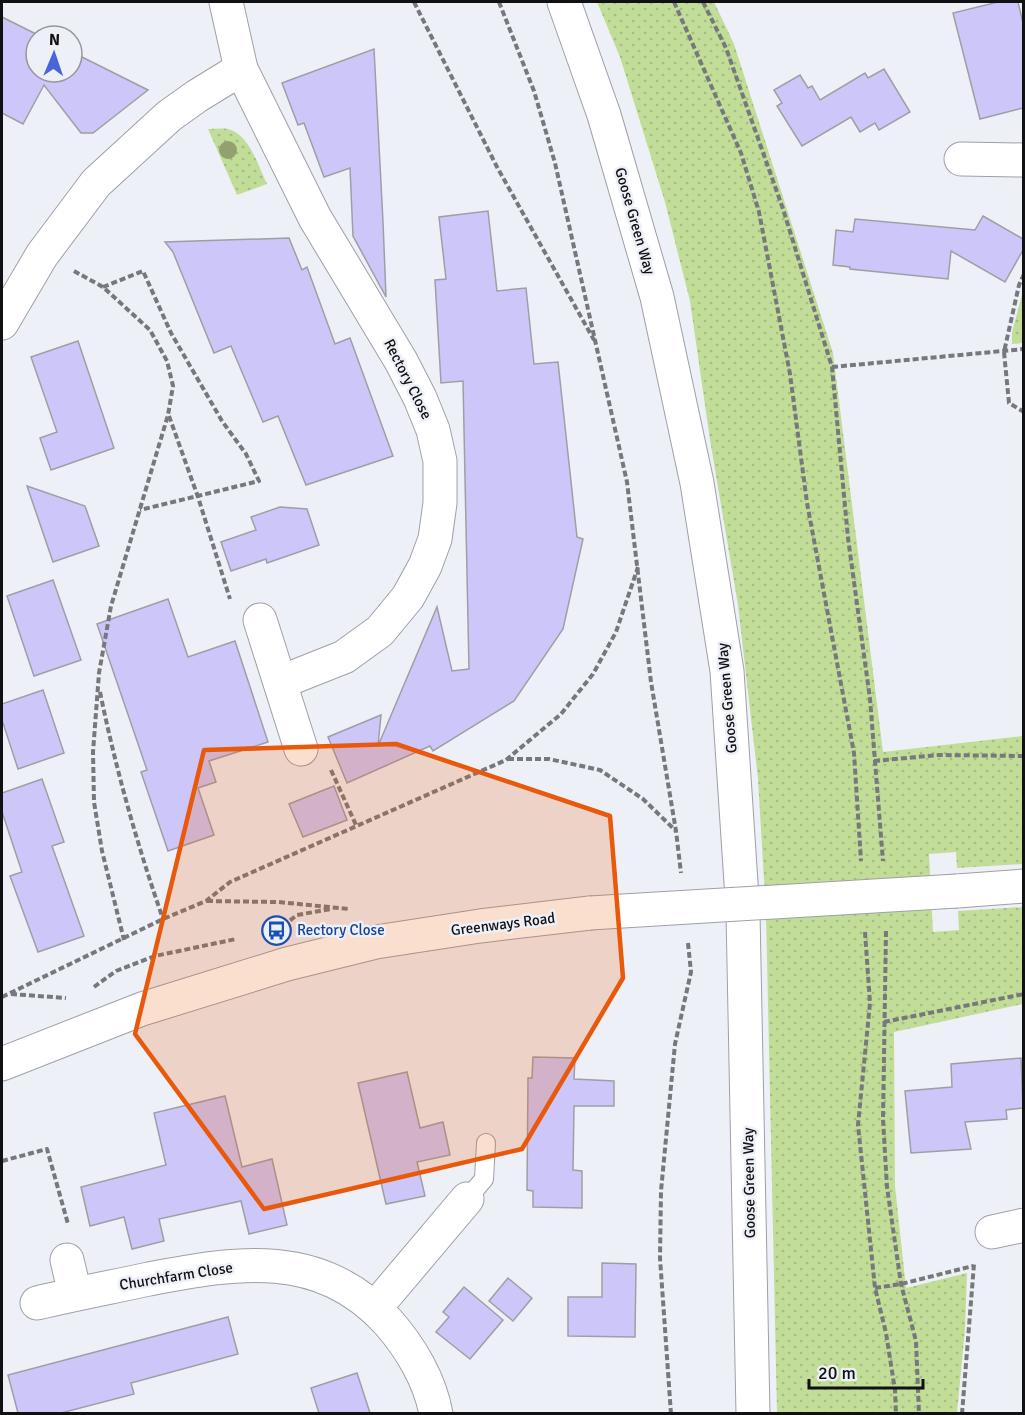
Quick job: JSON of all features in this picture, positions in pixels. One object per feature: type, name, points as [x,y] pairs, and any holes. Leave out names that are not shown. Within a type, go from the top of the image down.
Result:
[{"type":"street","name":"Rectory Close","points":[[226,2],[241,69],[315,218],[401,361],[420,398],[433,430],[440,461],[440,502],[435,539],[426,566],[408,597],[380,631],[344,657],[280,682]]},
{"type":"street","name":"Goose Green Way","points":[[564,2],[604,115],[657,297],[697,483],[727,671],[743,913],[753,1413]]},
{"type":"street","points":[[2,323],[42,255],[96,183],[132,148],[178,109],[241,69]]},
{"type":"street","points":[[962,159],[1023,160]]},
{"type":"street","points":[[260,620],[301,749]]},
{"type":"street","name":"Greenways Road","points":[[2,1064],[142,1009],[376,942],[480,926],[590,913],[1023,886]]},
{"type":"street","points":[[375,1308],[467,1199]]},
{"type":"street","points":[[992,1232],[1023,1225]]},
{"type":"street","points":[[67,1260],[75,1294]]},
{"type":"street","name":"Churchfarm Close","points":[[37,1303],[207,1268],[251,1265],[286,1266],[320,1276],[346,1288],[375,1308],[401,1337],[418,1364],[436,1413]]},
{"type":"lane","points":[[467,1199],[484,1179],[486,1143]]},
{"type":"path","points":[[414,2],[497,167],[597,344]]},
{"type":"path","points":[[499,2],[534,91],[555,163],[627,482],[651,682],[676,831],[681,878]]},
{"type":"path","points":[[674,2],[741,153],[759,212],[790,374],[807,503],[854,753],[861,867]]},
{"type":"path","points":[[703,2],[726,48],[783,209],[832,367],[848,538],[870,699],[885,870]]},
{"type":"path","points":[[42,255],[103,287],[150,330],[167,361],[174,386],[168,415],[111,606],[99,673],[93,752],[94,802],[102,851],[124,940]]},
{"type":"path","points":[[103,287],[143,271],[171,333],[222,421],[246,454],[259,481],[139,510]]},
{"type":"path","points":[[1023,274],[1004,352],[1010,403],[1023,412]]},
{"type":"path","points":[[832,367],[1023,349]]},
{"type":"path","points":[[168,415],[198,497],[232,605],[260,620]]},
{"type":"path","points":[[2,997],[124,940],[163,919],[206,901],[230,882],[506,759],[561,714],[593,674],[616,633],[638,565]]},
{"type":"path","points":[[99,688],[111,748],[137,844],[163,919]]},
{"type":"path","points":[[301,749],[323,755],[356,825]]},
{"type":"path","points":[[874,762],[938,755],[1023,756]]},
{"type":"path","points":[[506,759],[549,759],[600,770],[643,799],[676,831]]},
{"type":"path","points":[[276,930],[297,915],[339,908]]},
{"type":"path","points":[[885,921],[883,1119],[887,1187],[901,1284],[916,1341],[919,1413]]},
{"type":"path","points":[[864,923],[870,1003],[858,1125],[876,1288],[886,1333],[895,1390],[896,1413]]},
{"type":"path","points":[[92,988],[116,971],[155,956],[243,937]]},
{"type":"path","points":[[671,1413],[660,1258],[661,1191],[675,1044],[692,972],[688,937]]},
{"type":"path","points":[[10,994],[76,999]]},
{"type":"path","points":[[884,1022],[1023,994]]},
{"type":"path","points":[[2,1161],[47,1149],[71,1236],[67,1260]]},
{"type":"path","points":[[962,1413],[973,1266],[992,1232]]},
{"type":"path","points":[[876,1288],[973,1266]]},
{"type":"highlighted area","points":[[396,744],[610,816],[623,978],[522,1149],[264,1209],[135,1034],[204,750]]},
{"type":"green space","points":[[597,2],[714,2],[734,44],[833,353],[883,752],[1023,736],[1023,864],[957,868],[956,852],[929,854],[933,932],[959,930],[958,911],[1023,907],[1023,1004],[894,1032],[895,1186],[906,1288],[967,1273],[965,1329],[957,1413],[777,1413],[766,913],[758,779],[738,605],[710,440],[690,301],[665,202],[620,57]]},
{"type":"green space","points":[[208,129],[228,129],[236,132],[248,144],[267,184],[237,195]]},
{"type":"green space","points":[[1023,291],[1023,343],[1012,344],[1012,332]]},
{"type":"building","points":[[998,2],[1018,2],[1023,23],[1023,108],[980,119],[953,13]]},
{"type":"building","points":[[2,17],[24,28],[24,84],[84,84],[84,58],[148,90],[93,133],[81,133],[44,85],[23,124],[2,113]]},
{"type":"building","points":[[374,49],[386,297],[353,236],[350,168],[324,177],[304,123],[298,125],[282,83]]},
{"type":"building","points":[[884,69],[910,112],[879,130],[875,123],[860,132],[851,117],[802,146],[777,106],[782,103],[774,90],[800,75],[808,88],[812,86],[820,100],[865,73],[868,78]]},
{"type":"building","points":[[488,211],[497,291],[526,288],[534,364],[558,362],[577,537],[583,539],[563,629],[514,701],[433,751],[430,746],[347,783],[328,737],[381,715],[378,746],[437,607],[452,671],[469,669],[463,381],[441,383],[435,280],[446,279],[439,217]]},
{"type":"building","points":[[983,216],[1023,239],[1023,250],[1005,282],[951,251],[948,279],[850,269],[850,267],[833,265],[836,230],[853,232],[855,219],[975,230]]},
{"type":"building","points":[[289,238],[302,270],[307,267],[335,344],[350,338],[393,456],[306,485],[278,416],[263,422],[231,346],[214,353],[173,252],[165,242]]},
{"type":"building","points":[[78,341],[114,448],[51,470],[40,438],[57,432],[31,357]]},
{"type":"building","points":[[27,486],[85,506],[99,546],[53,562]]},
{"type":"building","points":[[280,507],[307,509],[319,545],[267,563],[266,559],[231,571],[221,542],[256,530],[251,517]]},
{"type":"building","points":[[53,580],[81,660],[34,676],[7,596]]},
{"type":"building","points":[[168,599],[188,657],[235,641],[268,742],[209,761],[216,782],[198,788],[214,835],[168,851],[141,772],[147,770],[97,624]]},
{"type":"building","points":[[43,690],[64,753],[18,769],[2,720],[2,704]]},
{"type":"building","points":[[42,779],[64,842],[52,846],[84,936],[38,952],[10,876],[22,872],[2,812],[2,793]]},
{"type":"building","points":[[334,786],[347,820],[303,837],[289,804]]},
{"type":"building","points":[[533,1057],[575,1058],[574,1079],[614,1081],[614,1106],[574,1106],[573,1170],[582,1171],[582,1208],[533,1207],[533,1191],[527,1190],[528,1078],[532,1078]]},
{"type":"building","points":[[1021,1058],[1023,1108],[1006,1110],[1007,1119],[965,1122],[971,1149],[911,1153],[905,1091],[952,1087],[951,1064]]},
{"type":"building","points":[[407,1072],[420,1128],[443,1122],[450,1155],[417,1162],[425,1196],[386,1204],[358,1083]]},
{"type":"building","points":[[225,1096],[242,1167],[272,1159],[287,1225],[249,1234],[241,1201],[159,1219],[164,1241],[132,1249],[124,1217],[90,1226],[81,1187],[166,1165],[154,1113]]},
{"type":"building","points":[[602,1263],[636,1264],[635,1337],[568,1336],[568,1297],[602,1297]]},
{"type":"building","points":[[508,1278],[532,1298],[513,1321],[489,1301]]},
{"type":"building","points":[[464,1287],[503,1320],[470,1359],[436,1332],[449,1317],[443,1312]]},
{"type":"building","points":[[228,1317],[238,1354],[131,1383],[134,1394],[61,1413],[18,1413],[8,1375]]},
{"type":"building","points":[[357,1373],[370,1413],[319,1413],[311,1388]]},
{"type":"place","name":"Rectory Close","points":[[276,930]]}]
